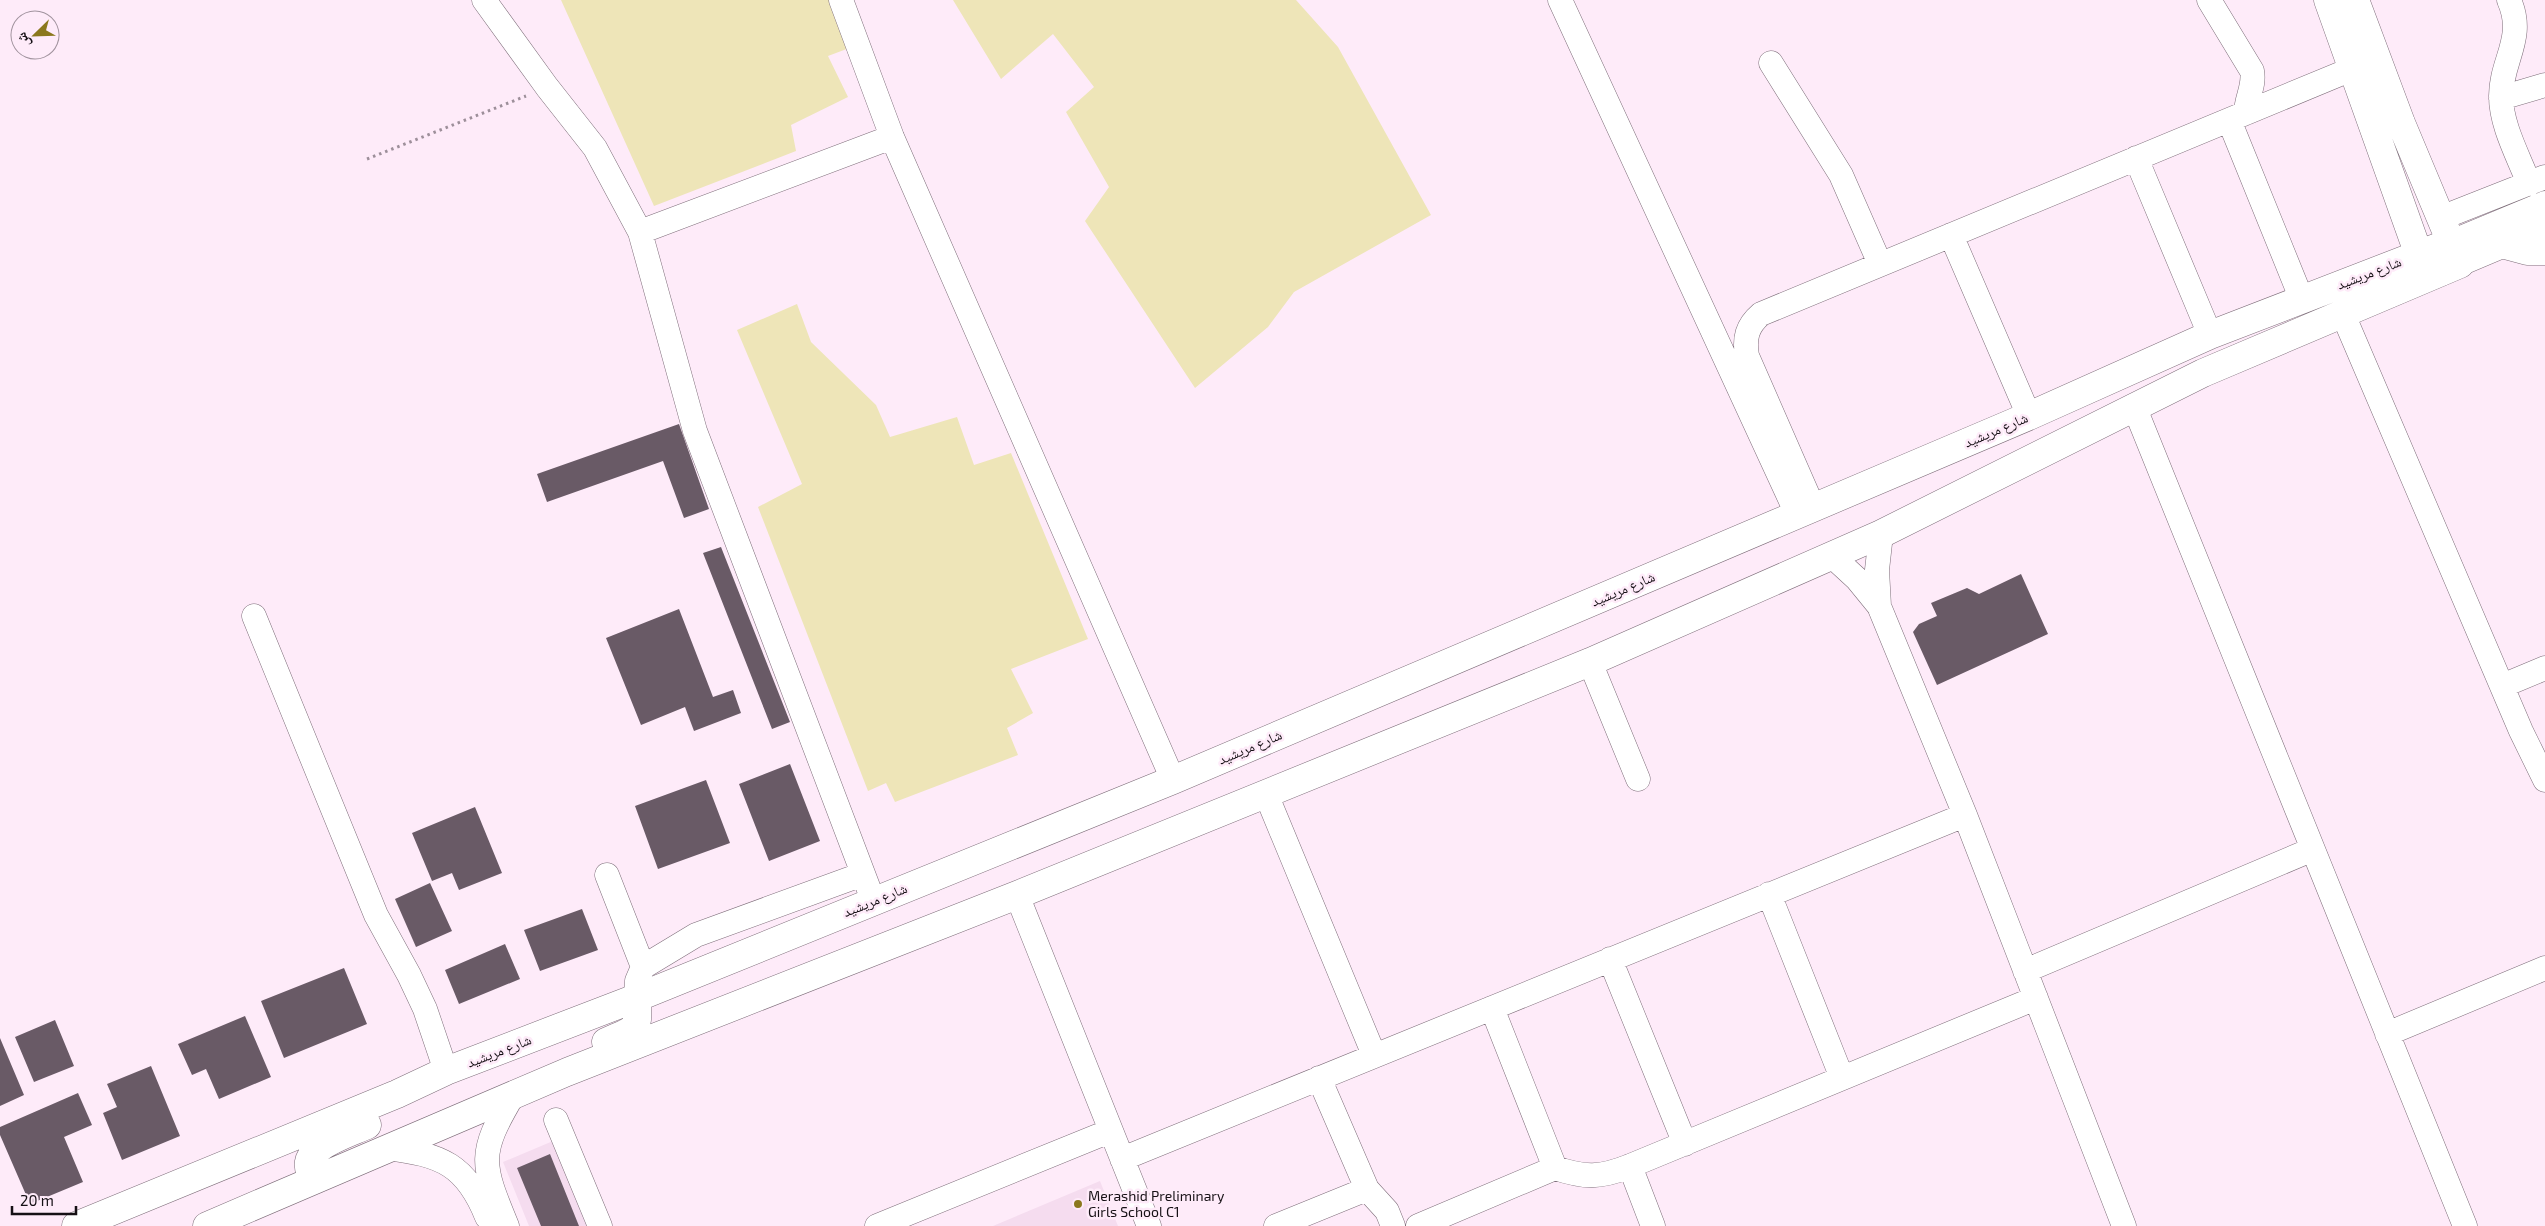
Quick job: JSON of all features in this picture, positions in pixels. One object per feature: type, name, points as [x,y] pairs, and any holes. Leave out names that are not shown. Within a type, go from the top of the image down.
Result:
[{"type":"main road","name":"شارع مريشيد","points":[[2328,0],[2423,266]]},
{"type":"main road","points":[[2355,0],[2400,122],[2450,241]]},
{"type":"main road","name":"شارع مريشيد","points":[[207,1226],[567,1072],[1017,895],[1590,662],[1832,556],[1993,480],[2134,406],[2342,312],[2423,266],[2450,241]]},
{"type":"main road","name":"شارع مريشيد","points":[[76,1226],[397,1094],[446,1071],[636,998],[873,900],[1173,780],[2029,416],[2210,335],[2302,300],[2423,266]]},
{"type":"main road","points":[[1979,437],[1986,443],[1996,460],[1993,480]]},
{"type":"main road","points":[[567,1072],[597,1047],[632,1030],[639,1016],[636,998]]},
{"type":"main road","points":[[316,1179],[308,1163],[314,1151],[367,1125],[384,1112],[397,1094]]},
{"type":"street","points":[[484,0],[547,87],[595,148],[640,232],[695,431],[873,900]]},
{"type":"street","points":[[841,0],[892,137],[1173,780]]},
{"type":"street","points":[[1560,0],[1805,511]]},
{"type":"street","points":[[2209,0],[2252,71],[2253,83],[2247,101],[2238,116]]},
{"type":"street","points":[[2450,241],[2537,180],[2507,127],[2501,98],[2504,71],[2513,48],[2516,28],[2509,0]]},
{"type":"street","points":[[1771,63],[1841,175],[1880,264]]},
{"type":"street","points":[[1805,511],[1750,365],[1745,346],[1750,326],[1761,314],[2352,70]]},
{"type":"street","points":[[2501,98],[2545,85]]},
{"type":"street","points":[[2238,116],[2302,300]]},
{"type":"street","points":[[640,232],[892,137]]},
{"type":"street","points":[[2136,158],[2210,335]]},
{"type":"street","points":[[2450,241],[2545,203]]},
{"type":"street","points":[[2501,246],[2545,228]]},
{"type":"street","points":[[1951,235],[2029,416]]},
{"type":"street","points":[[2450,241],[2501,246],[2527,253],[2545,253]]},
{"type":"street","points":[[2342,312],[2502,686],[2545,780]]},
{"type":"street","points":[[2134,406],[2311,850],[2465,1226]]},
{"type":"street","points":[[1881,534],[1877,570],[1880,606],[1965,814],[2124,1226]]},
{"type":"street","points":[[1832,556],[1857,579],[1880,606]]},
{"type":"street","points":[[254,616],[376,915],[421,1001],[446,1071]]},
{"type":"street","points":[[1590,662],[1638,778]]},
{"type":"street","points":[[2502,686],[2545,668]]},
{"type":"street","points":[[1266,794],[1374,1055]]},
{"type":"street","points":[[1122,1159],[1965,814]]},
{"type":"street","points":[[2025,971],[2311,850]]},
{"type":"street","points":[[636,998],[637,981],[643,968],[696,936],[863,874]]},
{"type":"street","points":[[607,875],[643,968]]},
{"type":"street","points":[[1769,894],[1842,1078]]},
{"type":"street","points":[[1017,895],[1149,1226]]},
{"type":"street","points":[[1610,959],[1684,1144]]},
{"type":"street","points":[[2386,1034],[2545,968]]},
{"type":"street","points":[[1418,1226],[1555,1168],[1587,1177],[1608,1175],[2036,998]]},
{"type":"street","points":[[1492,1008],[1555,1168]]},
{"type":"street","points":[[1319,1078],[1367,1189],[1387,1210],[1393,1226]]},
{"type":"street","points":[[507,1226],[491,1186],[486,1163],[493,1130],[513,1095]]},
{"type":"street","points":[[556,1120],[600,1226]]},
{"type":"street","points":[[877,1226],[1110,1131]]},
{"type":"street","points":[[388,1148],[431,1155],[454,1167],[476,1191],[490,1226]]},
{"type":"street","points":[[1630,1166],[1653,1226]]},
{"type":"street","points":[[1276,1226],[1367,1189]]},
{"type":"path","points":[[367,159],[547,87]]},
{"type":"shaded area","points":[[561,0],[833,0],[852,47],[828,56],[848,97],[791,125],[796,151],[654,206]]},
{"type":"shaded area","points":[[953,0],[1296,0],[1338,47],[1431,215],[1294,292],[1268,327],[1195,388],[1085,221],[1109,187],[1066,112],[1094,87],[1053,34],[1001,79]]},
{"type":"shaded area","points":[[797,304],[811,342],[876,405],[890,437],[957,417],[974,465],[1011,453],[1088,639],[1011,669],[1033,713],[1007,728],[1018,755],[895,802],[886,783],[868,791],[758,507],[802,484],[737,330]]},
{"type":"shaded area","points":[[553,1141],[588,1226],[529,1226],[503,1162]]},
{"type":"shaded area","name":"Merashid Preliminary Girls School C1","points":[[1100,1181],[1118,1226],[993,1226]]},
{"type":"building","points":[[679,424],[709,509],[684,518],[663,461],[547,502],[537,474]]},
{"type":"building","points":[[721,547],[790,722],[772,729],[703,553]]},
{"type":"building","points":[[2021,574],[2048,634],[1937,685],[1913,632],[1919,624],[1937,616],[1931,603],[1967,588],[1979,594]]},
{"type":"building","points":[[679,609],[713,697],[733,690],[741,713],[694,731],[685,707],[641,725],[606,638]]},
{"type":"building","points":[[790,764],[820,841],[769,861],[739,784]]},
{"type":"building","points":[[706,780],[730,843],[658,869],[635,806]]},
{"type":"building","points":[[475,807],[502,873],[459,890],[452,873],[432,881],[412,833]]},
{"type":"building","points":[[430,883],[452,931],[416,947],[395,899]]},
{"type":"building","points":[[582,909],[598,950],[540,971],[524,930]]},
{"type":"building","points":[[505,944],[520,979],[459,1004],[445,970]]},
{"type":"building","points":[[344,968],[367,1024],[284,1058],[261,1001]]},
{"type":"building","points":[[245,1016],[271,1077],[219,1099],[206,1069],[192,1075],[178,1044]]},
{"type":"building","points":[[55,1020],[74,1066],[34,1082],[15,1037]]},
{"type":"building","points":[[0,1038],[24,1095],[0,1106]]},
{"type":"building","points":[[151,1066],[180,1136],[122,1160],[103,1113],[117,1107],[107,1084]]},
{"type":"building","points":[[78,1093],[92,1125],[64,1137],[83,1182],[30,1204],[0,1135],[0,1127]]},
{"type":"building","points":[[550,1154],[579,1226],[541,1226],[517,1168]]},
{"type":"place","name":"Merashid Preliminary Girls School C1","points":[[1078,1204]]}]
